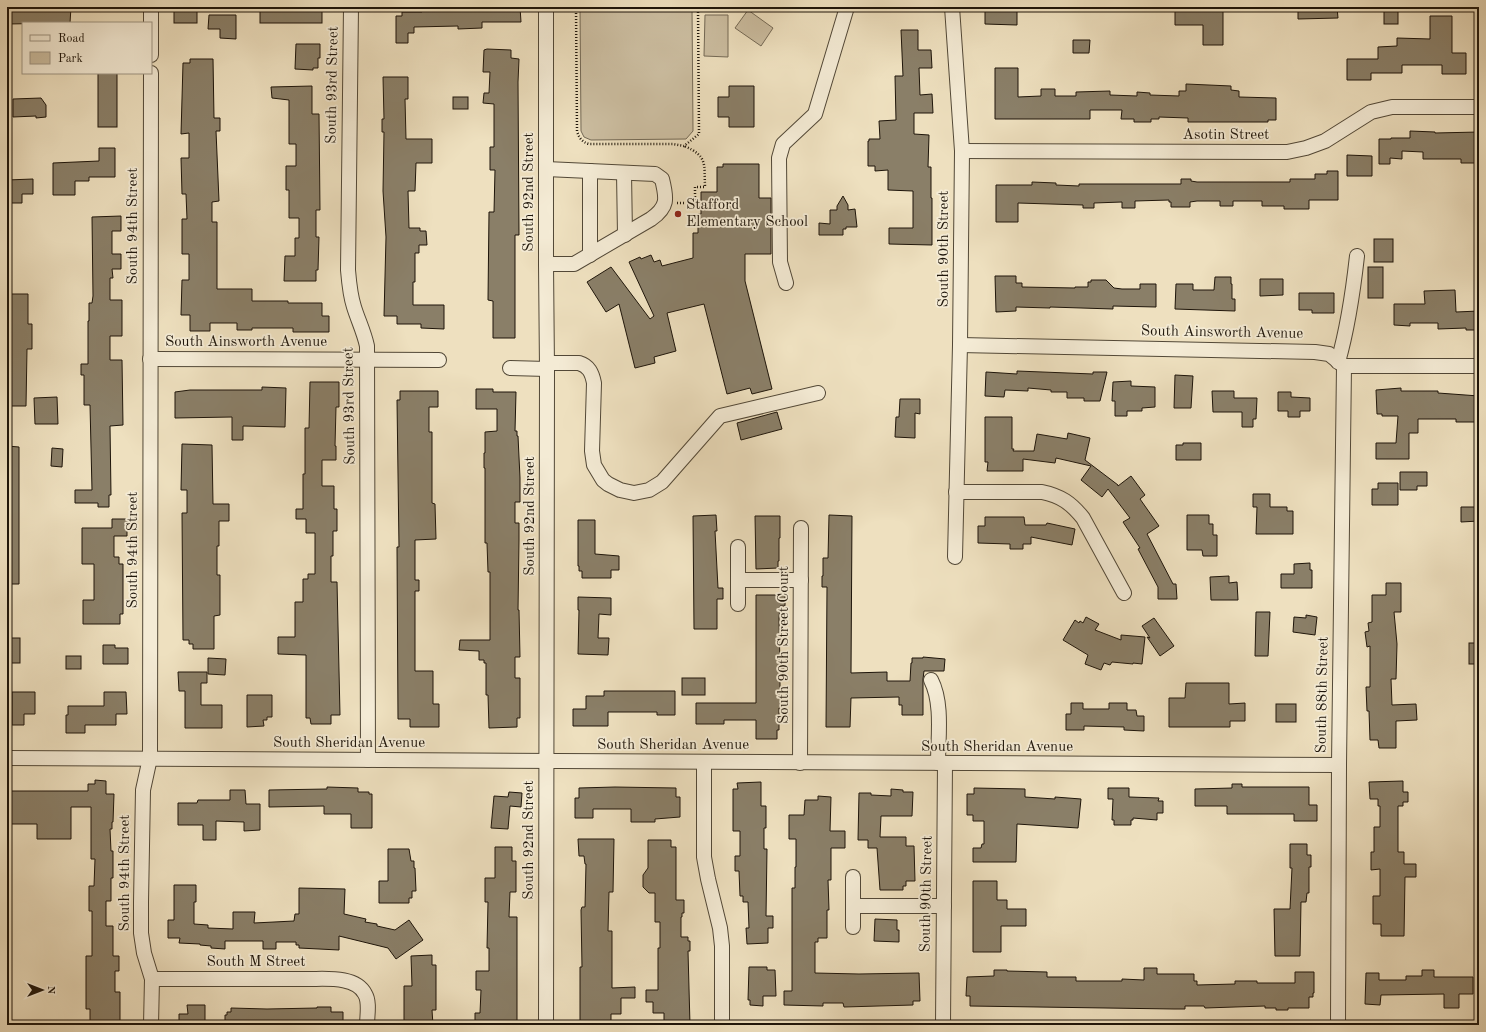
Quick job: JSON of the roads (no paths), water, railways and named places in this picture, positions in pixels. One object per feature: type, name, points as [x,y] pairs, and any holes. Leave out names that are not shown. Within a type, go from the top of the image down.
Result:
[{"type":"street","points":[[151,7],[151,22]]},
{"type":"street","name":"South 93rd Street","points":[[351,7],[348,270],[353,305],[364,332],[367,346],[368,760]]},
{"type":"street","name":"South 92nd Street","points":[[546,7],[546,1025]]},
{"type":"street","points":[[786,283],[780,262],[779,158],[783,144],[814,114],[847,7]]},
{"type":"street","name":"South 90th Street","points":[[952,7],[962,151],[960,345],[954,557]]},
{"type":"street","name":"South 94th Street","points":[[151,74],[150,758],[143,790],[141,902],[144,953],[152,979],[151,1025]]},
{"type":"street","name":"Asotin Street","points":[[962,151],[1287,152],[1306,148],[1325,141],[1371,112],[1392,107],[1479,107]]},
{"type":"street","points":[[546,169],[655,174],[662,179],[666,203],[660,212],[625,235],[574,264],[546,264]]},
{"type":"street","points":[[590,171],[590,255]]},
{"type":"street","points":[[624,173],[625,235]]},
{"type":"street","name":"South 88th Street","points":[[1338,1025],[1341,364],[1358,256]]},
{"type":"street","name":"South Ainsworth Avenue","points":[[960,345],[1315,352],[1329,354],[1341,364],[1479,366]]},
{"type":"street","name":"South Ainsworth Avenue","points":[[150,359],[439,360]]},
{"type":"street","points":[[510,368],[579,364],[583,365],[592,373],[594,382],[592,451],[594,465],[603,480],[608,484],[620,490],[634,493],[649,490],[662,482],[720,416],[818,393]]},
{"type":"street","points":[[956,492],[1042,492],[1055,495],[1076,509],[1083,518],[1124,593]]},
{"type":"street","name":"South 90th Street Court","points":[[800,762],[801,528]]},
{"type":"street","points":[[738,548],[738,604]]},
{"type":"street","points":[[738,580],[801,580]]},
{"type":"street","name":"South 90th Street","points":[[931,680],[937,693],[942,763],[944,906],[943,1025]]},
{"type":"street","name":"South Sheridan Avenue","points":[[7,758],[1339,765]]},
{"type":"street","points":[[704,762],[704,857],[721,934],[722,1025]]},
{"type":"street","points":[[853,877],[853,927]]},
{"type":"street","points":[[853,906],[944,906]]},
{"type":"street","name":"South M Street","points":[[152,979],[335,980],[350,982],[358,986],[365,994],[368,1004],[367,1025]]},
{"type":"place","name":"Stafford Elementary School","points":[[678,214]]}]
